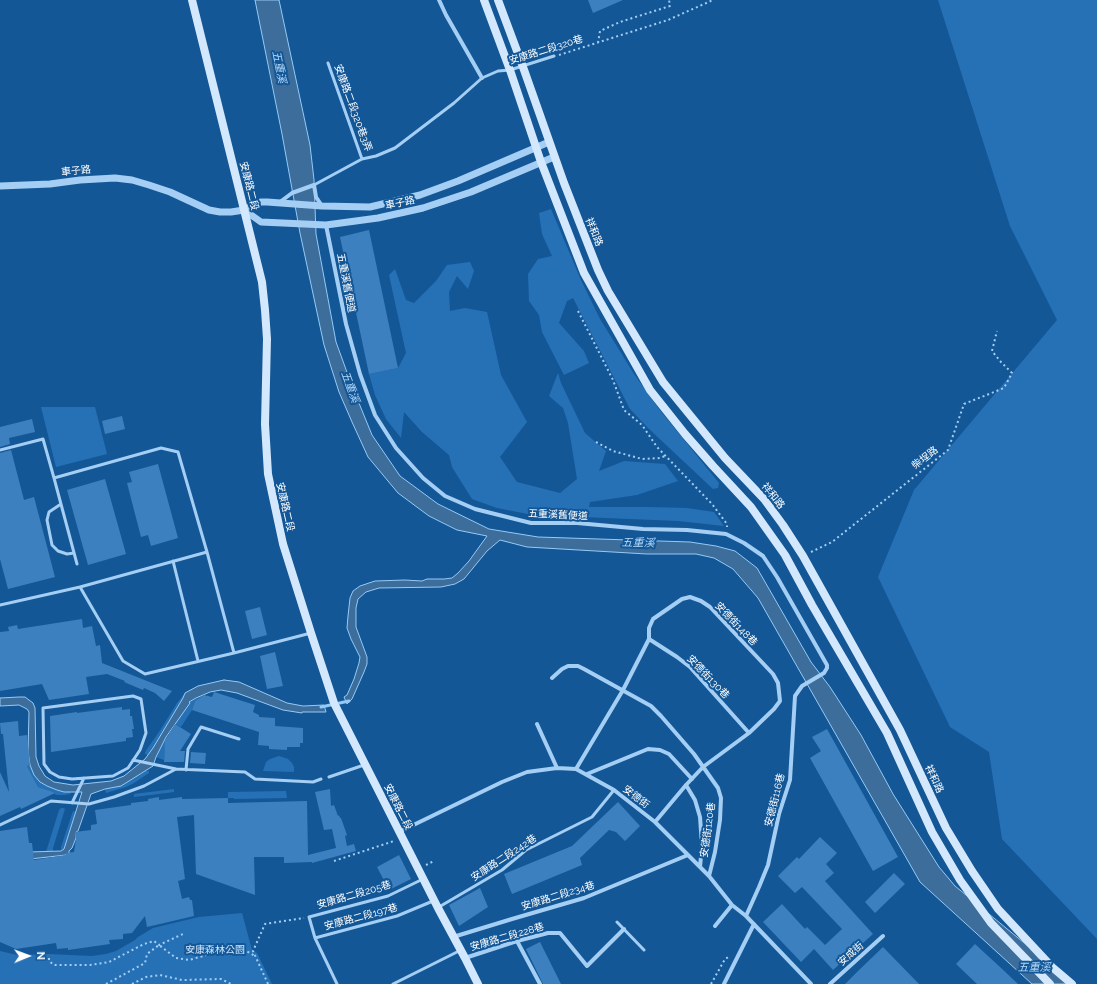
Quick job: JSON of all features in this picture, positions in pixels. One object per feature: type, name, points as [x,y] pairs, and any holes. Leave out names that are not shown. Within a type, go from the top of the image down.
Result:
[{"type":"main road","name":"安康路二段","points":[[192,0],[262,282],[267,339],[265,424],[268,474],[283,544],[334,703],[436,905],[478,984]]},
{"type":"main road","points":[[484,0],[510,70],[541,162],[584,273],[650,390],[694,444],[751,507],[785,555],[812,605],[887,733],[932,832],[960,880],[991,923],[1050,984]]},
{"type":"main road","name":"祥和路","points":[[498,0],[554,157],[598,270],[608,291],[663,382],[725,458],[764,499],[803,556],[900,730],[946,828],[972,871],[998,909],[1052,967],[1072,984]]},
{"type":"street","points":[[439,0],[482,78]]},
{"type":"street","name":"車子路","points":[[0,186],[50,184],[80,180],[116,178],[132,180],[149,185],[170,192],[209,210],[220,212],[244,210],[261,202],[280,202],[322,206],[370,207],[420,195],[458,181],[549,142]]},
{"type":"street","name":"車子路","points":[[244,210],[261,222],[326,224],[378,218],[423,208],[471,192],[554,157]]},
{"type":"street","points":[[314,185],[316,197],[322,206]]},
{"type":"street","name":"安康路二段320巷","points":[[280,202],[292,193],[314,185]]},
{"type":"street","name":"五重溪舊便道","points":[[326,224],[346,324],[360,374],[375,415],[396,448],[423,478],[445,496],[475,508],[531,523],[577,523],[643,529],[687,530],[726,534],[744,543],[762,556],[777,576],[827,665],[824,673],[802,686]]},
{"type":"street","name":"安德街148巷","points":[[576,769],[623,690],[649,639],[649,628],[653,619],[682,599],[690,597],[710,607],[773,674],[778,683],[780,701],[774,709],[748,733],[703,767],[655,822]]},
{"type":"street","name":"安德街130巷","points":[[649,639],[690,667],[748,733]]},
{"type":"street","name":"安德街120巷","points":[[552,678],[568,666],[578,666],[623,690],[651,706],[694,754],[718,788],[721,798],[720,820],[715,852],[709,876]]},
{"type":"street","name":"安德街116巷","points":[[746,916],[768,865],[779,814],[790,780],[795,696],[802,686]]},
{"type":"street","points":[[537,724],[557,768]]},
{"type":"street","points":[[587,774],[648,749],[660,750],[669,754],[692,779]]},
{"type":"street","name":"安德街","points":[[401,835],[502,782],[527,772],[557,768],[576,769],[614,790],[655,822],[709,876],[732,905],[746,916],[812,984]]},
{"type":"street","points":[[686,785],[695,800],[700,817],[702,845],[700,868]]},
{"type":"street","name":"安康路二段234巷","points":[[453,937],[584,898],[688,855]]},
{"type":"street","points":[[715,926],[732,905]]},
{"type":"street","points":[[724,984],[754,924]]},
{"type":"street","name":"安康路二段228巷","points":[[465,958],[517,941],[548,933],[560,933],[587,966],[624,929]]},
{"type":"street","name":"安成街","points":[[830,984],[883,936]]},
{"type":"street","points":[[517,941],[540,984]]},
{"type":"lane","name":"安康路二段320巷","points":[[314,185],[362,159],[376,156],[395,148],[454,103],[482,78],[498,71],[523,67],[554,56]]},
{"type":"lane","name":"安康路二段320巷3弄","points":[[328,63],[362,159]]},
{"type":"lane","points":[[0,450],[43,439],[77,564]]},
{"type":"lane","points":[[54,478],[161,448],[178,452],[234,653]]},
{"type":"lane","points":[[61,504],[49,512],[47,520],[52,545],[58,551],[67,554],[74,553]]},
{"type":"lane","points":[[0,605],[80,587],[207,552]]},
{"type":"lane","points":[[173,562],[198,661]]},
{"type":"lane","points":[[80,587],[122,661],[144,674],[311,633]]},
{"type":"lane","points":[[133,696],[142,699],[146,733],[140,750],[128,768],[113,776],[83,780],[59,777],[50,772],[44,764],[43,708],[133,696]]},
{"type":"lane","points":[[186,770],[188,749],[201,727],[239,739]]},
{"type":"lane","points":[[133,760],[176,769],[244,772],[255,779],[313,782],[321,779]]},
{"type":"lane","points":[[329,777],[366,764]]},
{"type":"lane","points":[[0,825],[51,801],[89,804],[114,797],[144,786],[176,769]]},
{"type":"lane","points":[[72,803],[83,780]]},
{"type":"lane","name":"安康路二段242巷","points":[[436,905],[502,870],[526,850],[592,817],[614,790]]},
{"type":"lane","name":"安康路二段205巷","points":[[337,984],[315,938],[309,917],[388,896],[423,879]]},
{"type":"lane","name":"安康路二段197巷","points":[[315,938],[436,905]]},
{"type":"lane","points":[[618,922],[644,950]]},
{"type":"lane","points":[[393,984],[461,950]]},
{"type":"path","points":[[598,43],[600,31],[620,22],[670,6],[670,0]]},
{"type":"path","name":"安康路二段320巷","points":[[554,56],[668,20],[713,0]]},
{"type":"path","points":[[578,311],[612,380],[624,410],[642,425],[657,447],[712,504],[727,524],[726,534]]},
{"type":"path","name":"柴埕路","points":[[803,556],[832,542],[948,450],[964,404],[1004,388],[1012,372],[992,351],[997,331]]},
{"type":"path","points":[[596,442],[613,452],[642,459],[660,458],[665,456]]},
{"type":"path","points":[[334,861],[401,835]]},
{"type":"path","points":[[268,984],[253,951],[265,924],[309,917]]},
{"type":"path","points":[[106,984],[145,963],[147,954],[159,945],[183,934]]},
{"type":"path","points":[[49,958],[49,961],[54,965],[90,965],[109,962],[144,944],[154,941],[176,958],[189,960],[238,946],[255,956]]},
{"type":"path","points":[[711,984],[725,959],[740,950]]},
{"type":"path","points":[[132,984],[146,977],[160,975],[182,980],[221,979],[231,984]]},
{"type":"green space","points":[[938,0],[1097,0],[1097,939],[1002,839],[989,752],[950,727],[878,577],[914,490],[1057,320],[1010,226]]},
{"type":"green space","points":[[551,209],[581,280],[600,319],[634,374],[659,409],[719,483],[718,488],[713,489],[630,409],[573,298],[567,301],[559,323],[584,351],[589,363],[564,375],[542,332],[539,315],[529,301],[528,274],[538,259],[552,256],[542,234],[539,213]]},
{"type":"green space","points":[[470,262],[474,271],[468,289],[457,276],[449,292],[450,311],[465,308],[487,312],[501,375],[527,422],[500,457],[517,482],[560,493],[577,479],[568,423],[563,408],[549,396],[558,373],[561,383],[585,433],[606,451],[599,471],[624,461],[665,464],[678,481],[637,495],[590,502],[589,507],[687,508],[714,512],[724,526],[678,521],[533,515],[497,508],[472,499],[452,467],[449,455],[422,432],[404,412],[401,438],[386,419],[375,395],[369,374],[398,368],[406,353],[389,275],[395,269],[406,300],[414,303],[436,281],[447,265]]},
{"type":"green space","points":[[41,407],[95,407],[107,454],[56,467]]},
{"type":"green space","points":[[185,693],[153,748],[148,755],[145,754],[177,703]]},
{"type":"green space","points":[[204,695],[195,701],[192,710],[181,727],[175,724],[166,738],[170,742],[165,747],[164,760],[156,757],[166,737],[189,702]]},
{"type":"green space","points":[[279,756],[288,759],[292,763],[294,772],[263,771],[266,762]]},
{"type":"green space","points":[[30,765],[34,775],[40,782],[57,790],[71,792],[70,794],[57,795],[38,787],[27,766]]},
{"type":"green space","points":[[146,771],[149,771],[149,773],[134,783],[106,793],[105,789],[121,786]]},
{"type":"green space","points":[[174,789],[174,792],[134,797],[134,794]]},
{"type":"green space","points":[[286,791],[287,798],[228,798],[228,792]]},
{"type":"green space","points":[[61,808],[65,809],[53,851],[46,852],[59,810]]},
{"type":"green space","points":[[73,811],[76,812],[64,849],[61,851],[61,847]]},
{"type":"green space","name":"安康森林公園","points":[[242,913],[252,950],[257,953],[272,984],[0,984],[0,951],[17,955],[48,954],[92,956],[106,954],[116,951],[153,928],[199,917]]},
{"type":"water","name":"五重溪","points":[[255,0],[279,0],[310,145],[314,180],[316,234],[336,342],[372,435],[400,476],[438,504],[489,529],[538,537],[690,542],[735,551],[757,568],[811,662],[830,687],[861,735],[893,794],[939,867],[955,886],[1074,984],[1032,984],[920,882],[758,598],[733,569],[714,558],[696,554],[647,554],[527,547],[500,540],[487,551],[464,579],[455,584],[441,587],[379,588],[366,592],[358,599],[356,608],[356,627],[367,657],[367,664],[352,699],[347,704],[344,697],[347,695],[354,679],[360,657],[347,628],[350,598],[353,591],[360,586],[375,581],[422,581],[427,579],[452,578],[469,561],[487,536],[457,530],[429,516],[398,493],[368,457],[339,392],[324,345],[300,233]]},
{"type":"water","points":[[224,680],[239,682],[287,703],[303,706],[324,705],[326,712],[302,713],[283,710],[237,693],[221,690],[210,692],[196,698],[189,702],[190,703],[166,737],[153,766],[121,786],[105,789],[91,794],[78,831],[76,832],[76,838],[69,853],[66,855],[30,859],[29,852],[61,851],[64,849],[82,792],[64,792],[40,782],[34,775],[30,765],[28,751],[29,712],[27,709],[19,705],[0,706],[0,698],[25,697],[33,703],[35,708],[36,757],[39,766],[45,776],[54,782],[73,785],[111,781],[124,776],[145,759],[185,693],[198,686]]},
{"type":"building","points":[[588,0],[623,0],[593,13]]},
{"type":"building","points":[[369,230],[398,368],[369,374],[340,237]]},
{"type":"building","points":[[122,416],[125,429],[105,434],[102,421]]},
{"type":"building","points":[[32,419],[35,432],[9,438],[10,444],[0,447],[0,427]]},
{"type":"building","points":[[11,450],[24,500],[34,497],[55,577],[8,589],[0,559],[0,453]]},
{"type":"building","points":[[158,464],[178,538],[151,546],[148,535],[141,537],[127,483],[132,482],[129,472]]},
{"type":"building","points":[[105,479],[126,554],[88,565],[67,490]]},
{"type":"building","points":[[260,607],[267,635],[252,639],[245,611]]},
{"type":"building","points":[[82,619],[83,628],[92,626],[96,646],[100,645],[102,663],[172,691],[164,701],[155,693],[144,688],[143,690],[107,674],[86,677],[89,694],[49,700],[42,684],[0,691],[0,632],[9,631],[8,627],[17,625],[18,629]]},
{"type":"building","points":[[275,652],[283,686],[267,689],[260,656]]},
{"type":"building","points":[[214,692],[255,705],[253,712],[259,715],[259,717],[275,718],[275,726],[303,728],[303,743],[300,743],[300,747],[287,747],[287,750],[269,749],[269,746],[258,745],[259,732],[192,710],[195,701],[204,695],[212,697]]},
{"type":"building","points":[[122,707],[122,710],[130,709],[130,716],[132,716],[134,729],[132,729],[133,737],[126,738],[126,741],[51,752],[50,716]]},
{"type":"building","points":[[18,721],[19,736],[27,735],[30,765],[27,766],[38,787],[55,793],[21,809],[20,807],[0,816],[0,772],[9,792],[3,734],[1,734],[0,723]]},
{"type":"building","points":[[175,724],[191,734],[180,751],[185,751],[184,762],[164,762],[165,740]]},
{"type":"building","points":[[827,729],[898,857],[873,871],[810,758],[821,751],[812,737]]},
{"type":"building","points":[[191,752],[206,753],[205,764],[190,763]]},
{"type":"building","points":[[330,789],[331,806],[334,805],[338,816],[339,815],[341,818],[347,835],[345,836],[347,846],[354,844],[356,851],[312,863],[284,863],[284,857],[254,857],[255,895],[196,874],[194,815],[177,817],[185,879],[178,881],[182,899],[189,897],[190,900],[192,900],[194,916],[147,927],[145,916],[132,933],[123,934],[123,939],[109,940],[110,944],[68,950],[68,948],[57,949],[56,943],[16,949],[0,942],[0,831],[27,827],[29,843],[32,843],[34,860],[66,855],[66,853],[74,852],[76,839],[75,832],[91,830],[91,825],[97,824],[95,810],[131,805],[131,803],[148,801],[148,799],[159,797],[159,800],[182,797],[182,799],[228,798],[228,803],[307,801],[308,855],[336,848],[332,829],[324,830],[315,792]]},
{"type":"building","points":[[618,802],[640,826],[625,841],[616,832],[609,830],[580,858],[582,865],[512,894],[504,874],[572,846]]},
{"type":"building","points":[[820,837],[837,853],[826,864],[834,873],[825,881],[873,934],[833,970],[814,949],[801,962],[763,922],[782,904],[805,929],[807,927],[825,945],[842,929],[802,887],[795,893],[778,876],[797,857],[799,859]]},
{"type":"building","points":[[399,855],[411,879],[389,890],[377,867]]},
{"type":"building","points":[[894,873],[905,884],[875,913],[865,902]]},
{"type":"building","points":[[480,888],[488,907],[459,926],[449,905]]},
{"type":"building","points":[[540,942],[561,984],[543,984],[526,949]]},
{"type":"building","points":[[975,944],[1018,984],[977,984],[956,964]]},
{"type":"building","points":[[883,947],[919,984],[845,984],[858,971]]},
{"type":"waterway","points":[[321,707],[349,701]]}]
